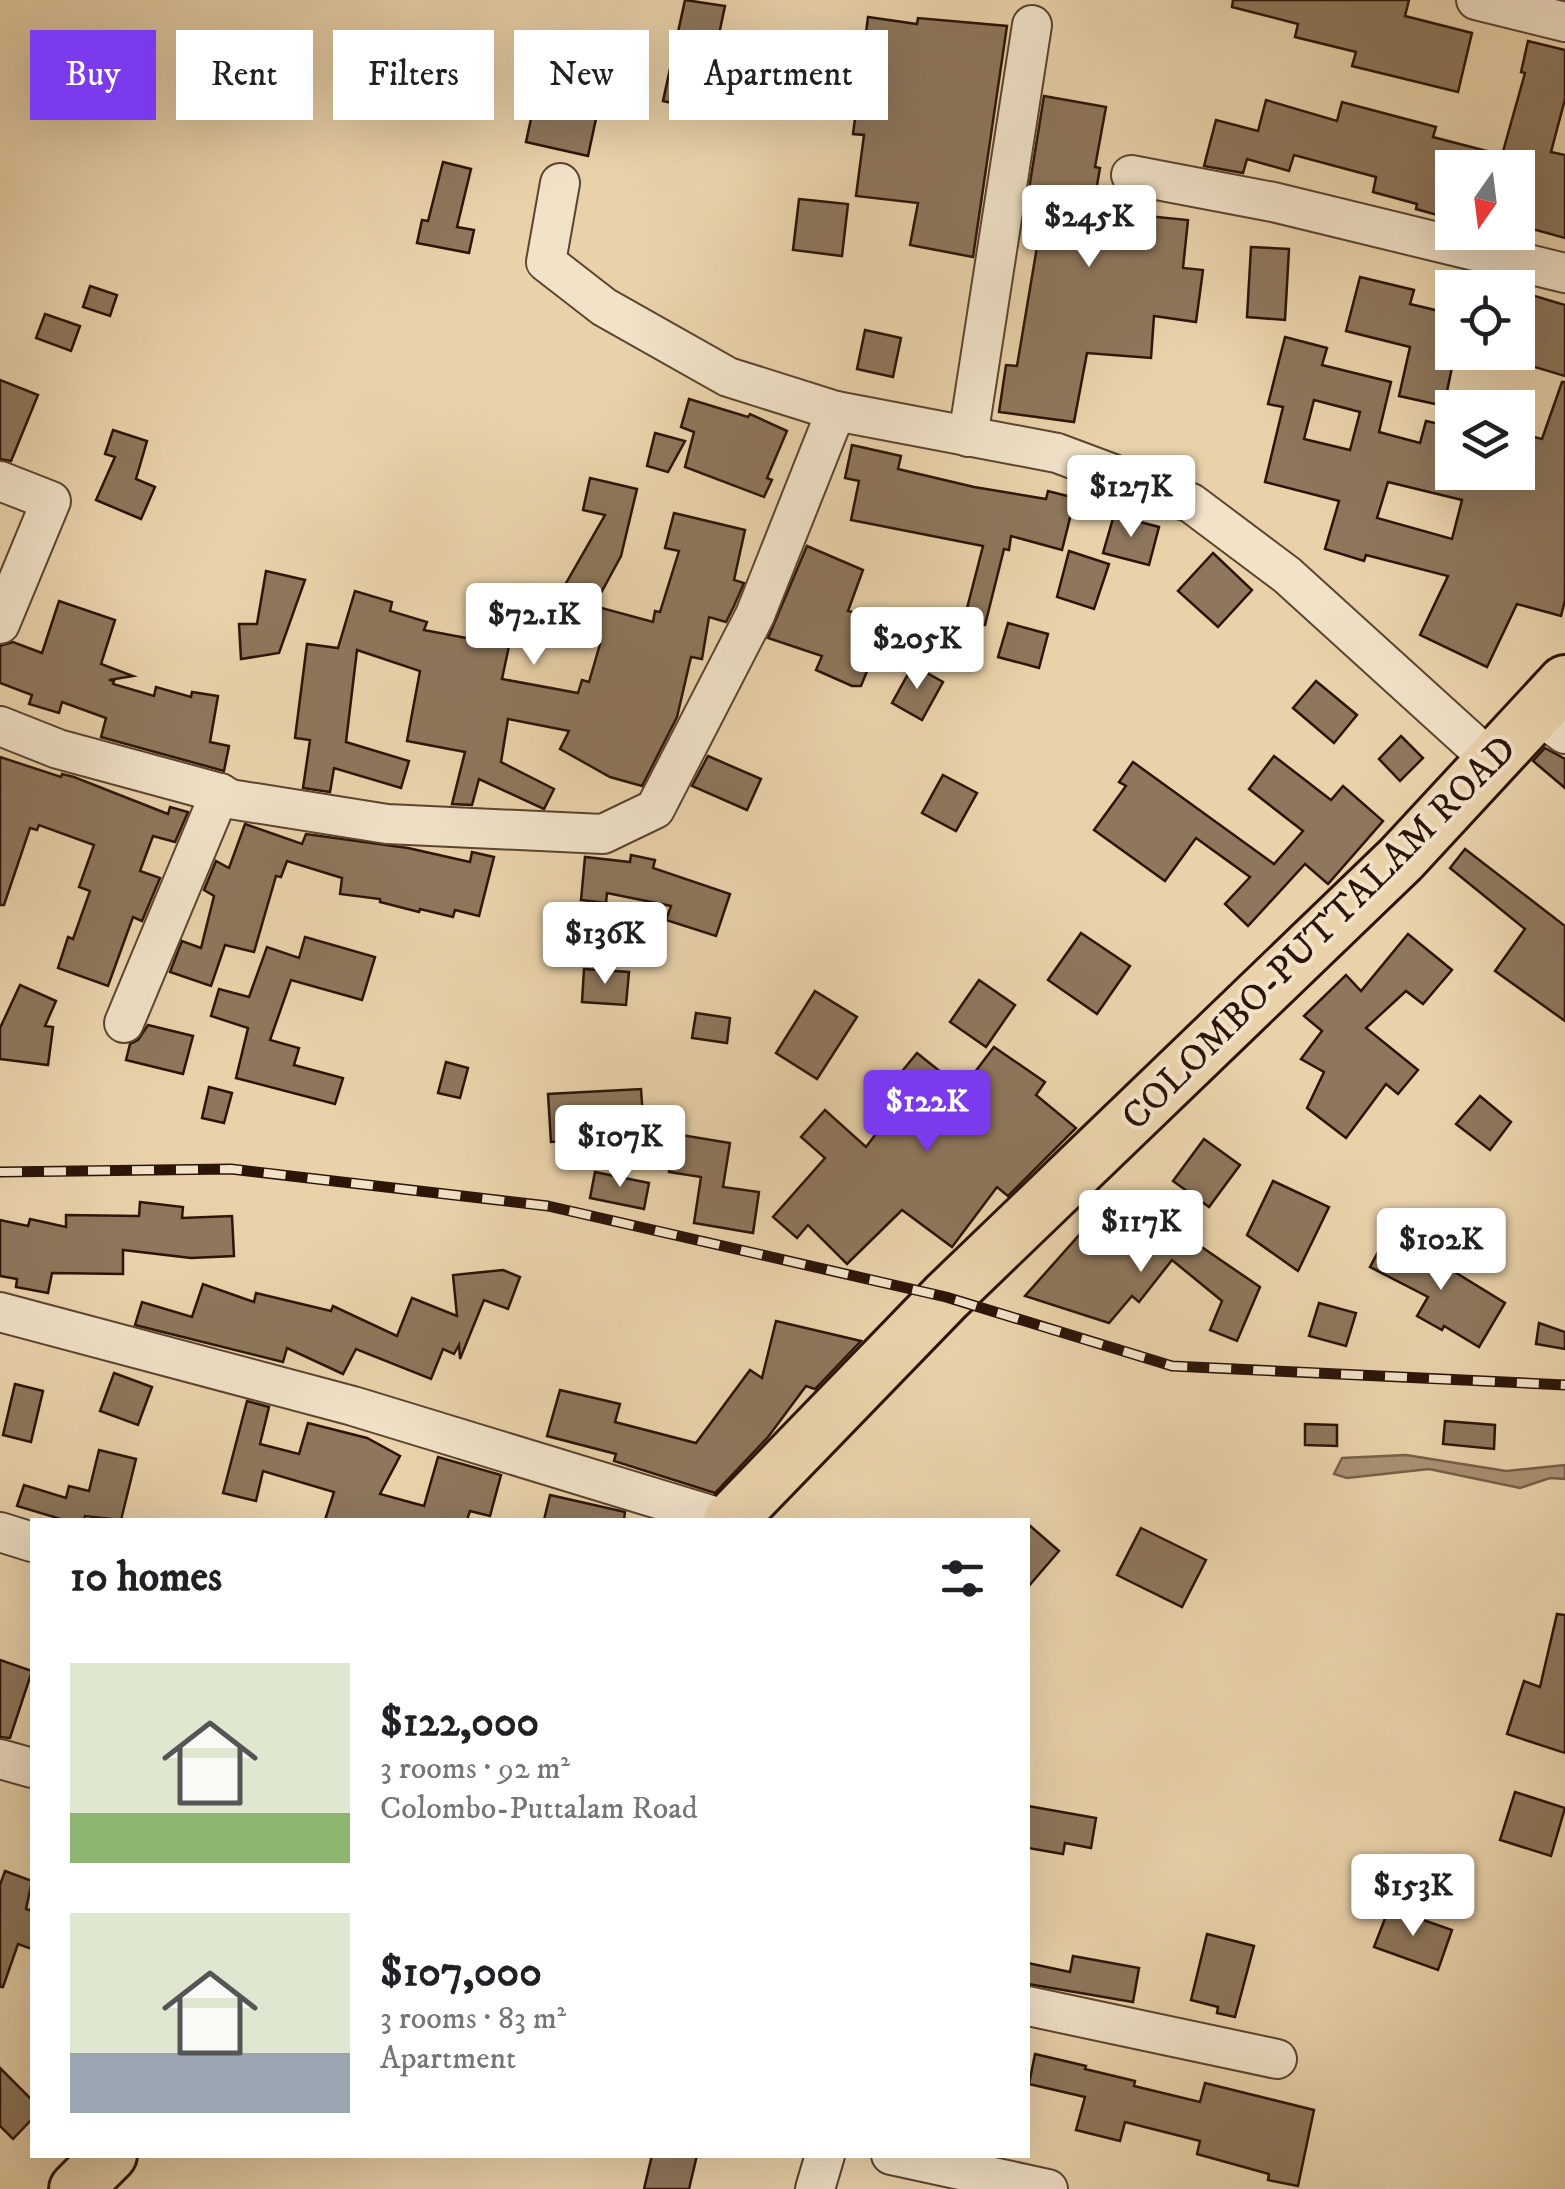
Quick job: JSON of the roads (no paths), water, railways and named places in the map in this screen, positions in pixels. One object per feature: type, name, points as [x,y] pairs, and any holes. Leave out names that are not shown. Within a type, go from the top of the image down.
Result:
[{"type":"highway","name":"COLOMBO-PUTTALAM ROAD","points":[[731,1518],[946,1297],[1386,872],[1493,762],[1555,710]]},
{"type":"highway","points":[[76,2189],[107,2158]]},
{"type":"street","points":[[1476,0],[1565,22]]},
{"type":"street","points":[[968,437],[1032,25]]},
{"type":"street","points":[[1132,176],[1273,202],[1565,273]]},
{"type":"street","points":[[560,184],[546,262],[604,307],[728,376],[836,412],[1057,452],[1191,502],[1287,575],[1493,762]]},
{"type":"street","points":[[0,726],[58,750],[220,793],[230,799],[387,824],[603,834],[655,809],[755,615],[836,412]]},
{"type":"street","points":[[0,481],[52,501],[0,624]]},
{"type":"street","points":[[124,1023],[220,793]]},
{"type":"street","points":[[0,1312],[354,1406],[722,1518]]},
{"type":"street","points":[[0,1532],[30,1541]]},
{"type":"street","points":[[0,1759],[30,1767]]},
{"type":"street","points":[[1030,2006],[1277,2060]]},
{"type":"street","points":[[815,2189],[823,2158]]},
{"type":"street","points":[[904,2158],[1048,2189]]},
{"type":"railway","points":[[0,1172],[231,1169],[548,1206],[946,1297],[1172,1366],[1565,1385]]}]
